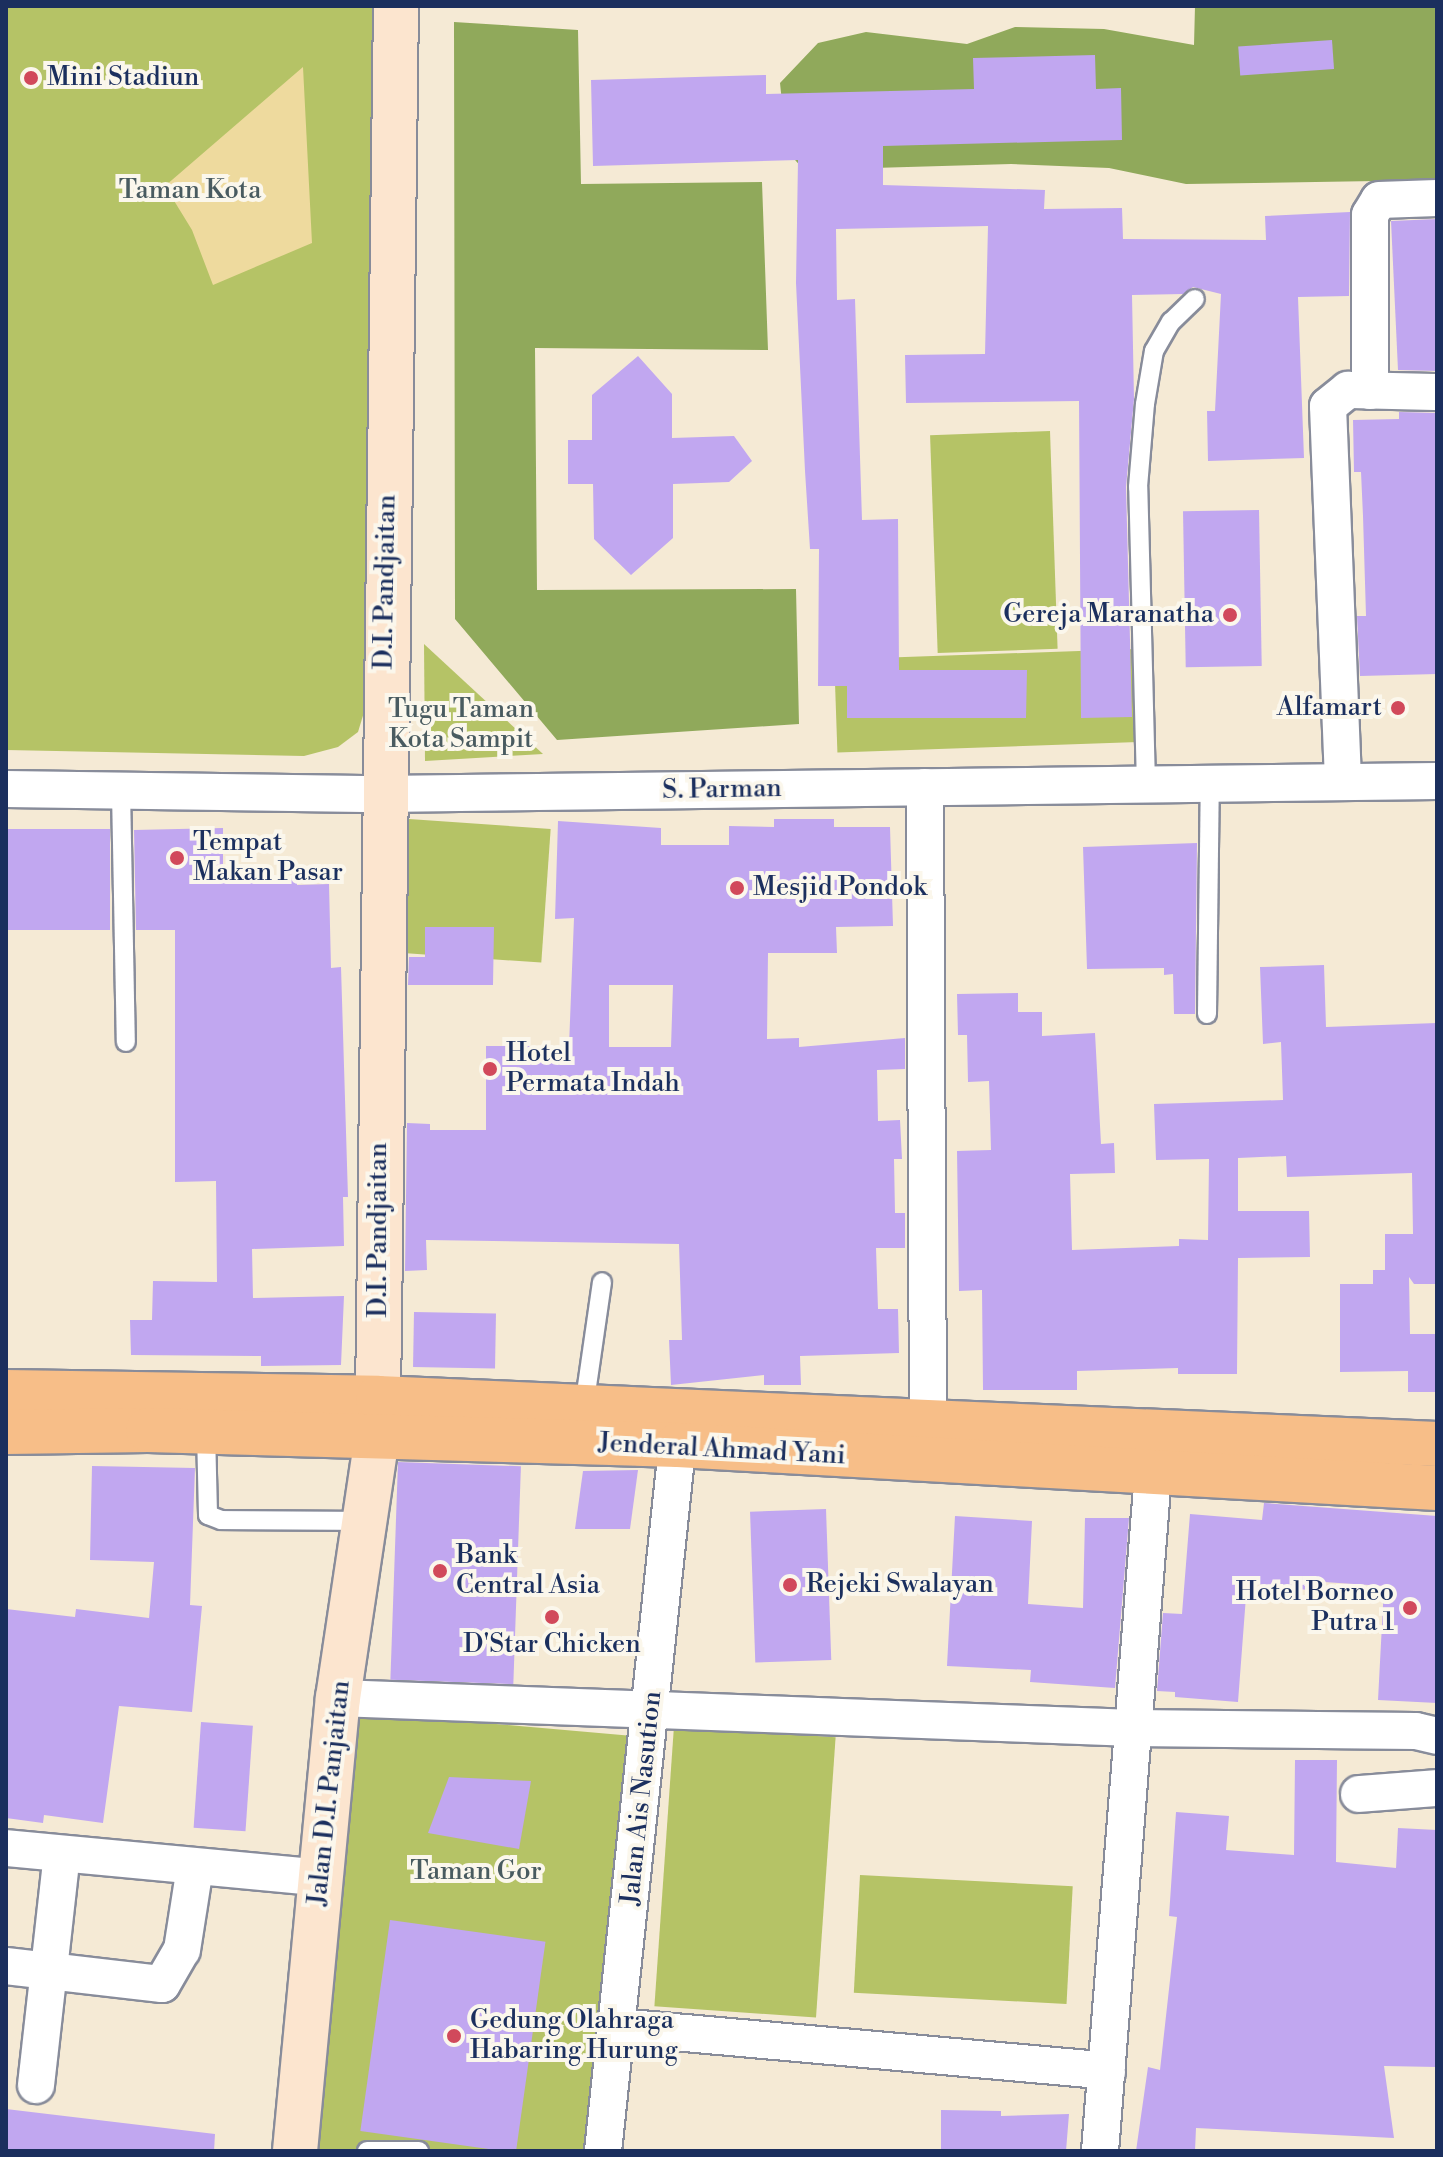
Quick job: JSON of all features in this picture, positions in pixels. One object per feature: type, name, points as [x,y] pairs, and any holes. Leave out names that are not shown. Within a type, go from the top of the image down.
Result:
[{"type":"highway","name":"Jenderal Ahmad Yani","points":[[6,1392],[378,1417],[679,1428],[928,1424],[1437,1444]]},
{"type":"highway","name":"Jenderal Ahmad Yani","points":[[6,1432],[206,1432],[378,1417],[584,1407],[679,1428],[1153,1475],[1437,1488]]},
{"type":"street","name":"D.I. Pandjaitan","points":[[378,1417],[382,794],[396,6]]},
{"type":"street","points":[[1370,391],[1370,215],[1379,200],[1437,198]]},
{"type":"street","points":[[1343,780],[1328,414],[1333,398],[1342,392],[1437,392]]},
{"type":"street","name":"S. Parman","points":[[6,789],[382,794],[1437,781]]},
{"type":"street","points":[[925,787],[928,1424]]},
{"type":"street","name":"Jalan D.I. Panjaitan","points":[[295,2151],[338,1698],[378,1417]]},
{"type":"street","name":"Jalan Ais Nasution","points":[[603,2151],[652,1711],[679,1428]]},
{"type":"street","points":[[1100,2151],[1153,1475]]},
{"type":"street","points":[[338,1698],[1133,1728],[1416,1731],[1437,1736]]},
{"type":"street","points":[[1359,1794],[1437,1788]]},
{"type":"street","points":[[6,1848],[321,1878]]},
{"type":"street","points":[[36,2085],[45,1971],[62,1854]]},
{"type":"street","points":[[6,1966],[162,1984],[182,1950],[195,1867]]},
{"type":"street","points":[[618,2027],[1107,2071]]},
{"type":"lane","points":[[1146,784],[1138,487],[1145,404],[1154,351],[1171,322],[1195,299]]},
{"type":"lane","points":[[1207,1014],[1210,783]]},
{"type":"lane","points":[[121,791],[126,1042]]},
{"type":"lane","points":[[584,1407],[602,1282]]},
{"type":"lane","points":[[206,1432],[208,1515],[221,1520],[364,1521]]},
{"type":"lane","points":[[367,2151],[419,2151]]},
{"type":"green space","name":"Taman Kota","points":[[6,6],[378,6],[365,709],[358,732],[338,747],[304,756],[6,750]]},
{"type":"green space","points":[[1195,6],[1437,6],[1437,180],[1186,184],[1109,168],[1011,164],[804,170],[787,151],[780,83],[818,43],[866,32],[967,44],[1015,27],[1104,29],[1194,45]]},
{"type":"green space","points":[[454,22],[578,30],[581,184],[762,182],[768,350],[535,348],[537,590],[796,589],[799,724],[557,740],[455,619]]},
{"type":"green space","points":[[1050,431],[1058,649],[938,653],[930,435]]},
{"type":"green space","name":"Tugu Taman Kota Sampit","points":[[424,644],[543,754],[425,761]]},
{"type":"green space","points":[[1135,649],[1138,742],[837,752],[834,660]]},
{"type":"green space","points":[[409,819],[551,829],[541,963],[400,953]]},
{"type":"green space","name":"Taman Gor","points":[[348,1711],[636,1736],[600,2151],[310,2151]]},
{"type":"green space","points":[[674,1726],[836,1737],[816,2018],[654,2006]]},
{"type":"green space","points":[[860,1875],[1073,1886],[1067,2004],[854,1993]]},
{"type":"sand","points":[[303,67],[312,243],[213,285],[192,230],[165,186]]},
{"type":"building","points":[[1332,40],[1334,69],[1240,75],[1238,47]]},
{"type":"building","points":[[1095,55],[1096,89],[1121,88],[1122,140],[883,146],[883,185],[1045,190],[1044,209],[1122,208],[1123,239],[1266,240],[1265,216],[1350,212],[1349,296],[1298,297],[1304,458],[1208,461],[1207,411],[1215,411],[1221,294],[1193,287],[1183,294],[1132,295],[1134,399],[1126,487],[1132,717],[1081,718],[1079,401],[906,403],[905,355],[985,354],[988,226],[836,229],[837,300],[855,299],[862,520],[898,519],[899,670],[1027,670],[1026,718],[847,718],[847,686],[818,686],[819,549],[810,549],[796,283],[798,160],[593,166],[591,80],[766,75],[766,94],[974,89],[973,58]]},
{"type":"building","points":[[1437,219],[1437,371],[1398,370],[1391,221]]},
{"type":"building","points":[[638,356],[672,394],[672,438],[734,436],[752,461],[729,482],[673,484],[673,538],[631,575],[594,539],[593,484],[568,484],[568,440],[592,440],[592,395]]},
{"type":"building","points":[[1399,412],[1437,413],[1437,674],[1360,676],[1357,616],[1366,616],[1361,472],[1354,472],[1353,420],[1399,419]]},
{"type":"building","points":[[1259,510],[1262,666],[1186,667],[1183,511]]},
{"type":"building","points":[[774,819],[834,819],[834,827],[890,827],[893,926],[836,927],[837,953],[768,953],[767,1039],[799,1038],[799,1047],[905,1038],[905,1069],[877,1070],[878,1121],[900,1120],[902,1159],[894,1159],[895,1213],[905,1213],[905,1248],[876,1248],[878,1309],[898,1309],[899,1353],[800,1356],[801,1385],[764,1385],[764,1375],[671,1385],[669,1340],[682,1340],[679,1244],[426,1240],[427,1270],[405,1271],[407,1123],[430,1124],[430,1130],[486,1130],[486,1046],[569,1046],[574,918],[555,919],[558,821],[661,828],[661,845],[729,845],[729,826],[774,827]],"holes":[[[609,985],[673,985],[671,1047],[609,1047]]]},
{"type":"building","points":[[223,828],[223,876],[297,876],[297,885],[329,884],[331,968],[341,967],[348,1197],[343,1197],[344,1246],[252,1249],[253,1298],[344,1296],[341,1365],[261,1366],[261,1356],[131,1355],[130,1320],[152,1320],[153,1281],[217,1282],[216,1181],[175,1182],[175,930],[136,930],[134,830]]},
{"type":"building","points":[[7,829],[110,829],[110,930],[7,930]]},
{"type":"building","points":[[1197,843],[1195,1014],[1174,1014],[1173,974],[1164,975],[1164,968],[1087,969],[1083,847]]},
{"type":"building","points":[[425,927],[494,927],[493,985],[408,985],[409,957],[425,957]]},
{"type":"building","points":[[1324,965],[1326,1027],[1437,1023],[1437,1284],[1414,1284],[1409,1277],[1410,1334],[1437,1334],[1437,1392],[1408,1392],[1408,1371],[1340,1372],[1340,1284],[1373,1284],[1373,1270],[1385,1270],[1385,1234],[1413,1234],[1412,1173],[1287,1177],[1286,1156],[1238,1158],[1238,1211],[1309,1211],[1310,1257],[1238,1258],[1237,1374],[1178,1374],[1178,1368],[1077,1371],[1077,1390],[983,1390],[982,1290],[959,1291],[957,1151],[991,1150],[989,1081],[968,1082],[967,1035],[958,1035],[957,994],[1018,993],[1018,1012],[1042,1012],[1042,1036],[1095,1033],[1101,1144],[1114,1143],[1115,1173],[1070,1174],[1072,1250],[1179,1246],[1179,1239],[1208,1240],[1209,1159],[1156,1160],[1154,1104],[1283,1100],[1281,1042],[1263,1044],[1260,967]]},
{"type":"building","points":[[414,1312],[496,1313],[495,1368],[413,1367]]},
{"type":"building","name":"Bank Central Asia","points":[[398,1462],[521,1466],[513,1684],[390,1680]]},
{"type":"building","points":[[92,1466],[195,1468],[190,1605],[202,1606],[192,1712],[119,1706],[103,1823],[44,1815],[43,1823],[6,1818],[6,1609],[75,1617],[76,1609],[149,1618],[154,1562],[90,1560]]},
{"type":"building","points":[[638,1470],[630,1529],[575,1529],[583,1471]]},
{"type":"building","points":[[1264,1503],[1437,1516],[1437,1703],[1378,1700],[1384,1586],[1309,1581],[1308,1590],[1247,1583],[1238,1702],[1175,1697],[1175,1692],[1157,1691],[1163,1613],[1182,1614],[1190,1514],[1262,1520]]},
{"type":"building","name":"Rejeki Swalayan","points":[[826,1509],[831,1660],[755,1663],[750,1512]]},
{"type":"building","points":[[955,1516],[1032,1521],[1028,1604],[1083,1608],[1085,1518],[1129,1518],[1115,1688],[1030,1682],[1031,1670],[947,1666]]},
{"type":"building","points":[[201,1722],[253,1726],[245,1831],[194,1828]]},
{"type":"building","points":[[1295,1760],[1337,1760],[1336,1862],[1396,1868],[1398,1828],[1437,1830],[1437,2067],[1384,2066],[1394,2138],[1196,2128],[1195,2151],[1136,2151],[1148,2067],[1160,2070],[1177,1917],[1169,1916],[1176,1812],[1229,1816],[1226,1850],[1294,1855]]},
{"type":"building","points":[[449,1777],[531,1781],[519,1849],[428,1833]]},
{"type":"building","name":"Gedung Olahraga Habaring Hurung","points":[[390,1920],[545,1942],[516,2151],[360,2131]]},
{"type":"building","points":[[6,2109],[215,2134],[214,2151],[6,2151]]},
{"type":"building","points":[[941,2110],[1001,2111],[1001,2116],[1069,2114],[1066,2151],[941,2151]]},
{"type":"place","name":"Mini Stadiun","points":[[31,78]]},
{"type":"place","name":"Gereja Maranatha","points":[[1230,615]]},
{"type":"place","name":"Alfamart","points":[[1398,708]]},
{"type":"place","name":"Tempat Makan Pasar","points":[[177,858]]},
{"type":"place","name":"Mesjid Pondok","points":[[737,888]]},
{"type":"place","name":"Hotel Permata Indah","points":[[490,1069]]},
{"type":"place","name":"Bank Central Asia","points":[[440,1571]]},
{"type":"place","name":"Rejeki Swalayan","points":[[790,1585]]},
{"type":"place","name":"Hotel Borneo Putra 1","points":[[1410,1608]]},
{"type":"place","name":"D'Star Chicken","points":[[552,1617]]},
{"type":"place","name":"Gedung Olahraga Habaring Hurung","points":[[454,2036]]}]
